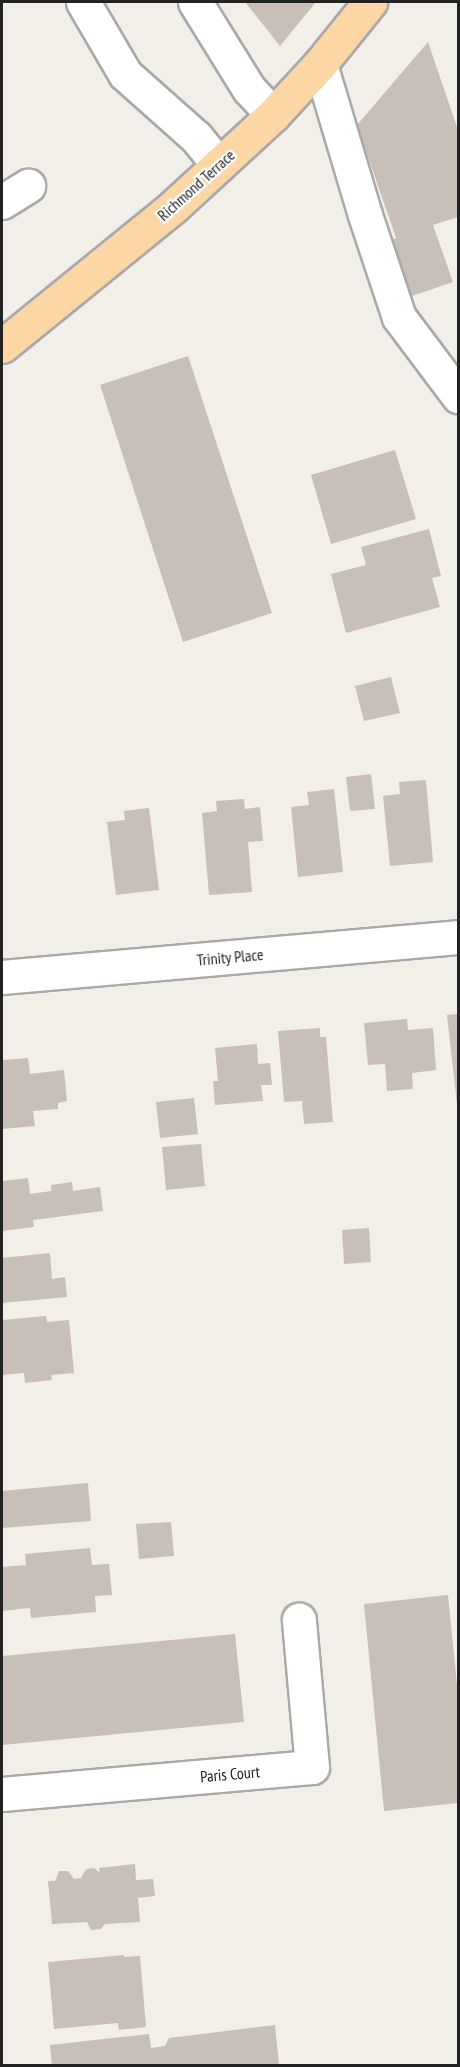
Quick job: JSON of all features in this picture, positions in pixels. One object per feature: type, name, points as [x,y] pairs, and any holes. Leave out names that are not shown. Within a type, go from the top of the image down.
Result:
[{"type":"main road","name":"Richmond Terrace","points":[[2,346],[75,289],[219,165],[273,115],[320,64],[370,2]]},
{"type":"street","points":[[83,2],[125,74],[196,137],[219,165]]},
{"type":"street","points":[[195,2],[249,89],[273,115]]},
{"type":"street","points":[[320,64],[365,215],[399,317],[459,396]]},
{"type":"street","name":"Trinity Place","points":[[2,977],[459,937]]},
{"type":"street","name":"Paris Court","points":[[2,1794],[312,1767],[299,1620]]},
{"type":"building","points":[[245,2],[316,2],[280,46]]},
{"type":"building","points":[[428,42],[458,130],[458,217],[433,225],[453,282],[409,297],[389,241],[396,238],[357,125]]},
{"type":"building","points":[[188,356],[272,613],[183,642],[100,385]]},
{"type":"building","points":[[395,450],[416,519],[331,544],[311,475]]},
{"type":"building","points":[[429,529],[441,576],[432,578],[440,607],[346,633],[331,574],[366,565],[361,547]]},
{"type":"building","points":[[391,677],[400,713],[364,721],[355,686]]},
{"type":"building","points":[[371,774],[375,809],[350,811],[346,777]]},
{"type":"building","points":[[426,780],[433,862],[390,866],[383,796],[400,794],[399,782]]},
{"type":"building","points":[[334,789],[343,872],[298,877],[291,807],[309,805],[307,792]]},
{"type":"building","points":[[244,799],[245,809],[260,807],[263,841],[248,842],[252,892],[209,895],[202,813],[217,811],[216,801]]},
{"type":"building","points":[[149,808],[159,890],[116,895],[107,822],[125,820],[124,811]]},
{"type":"building","points":[[458,1014],[458,1104],[457,1104],[447,1015]]},
{"type":"building","points":[[407,1019],[408,1030],[433,1028],[436,1070],[412,1073],[413,1089],[387,1091],[385,1064],[368,1065],[364,1023]]},
{"type":"building","points":[[320,1028],[320,1037],[326,1037],[333,1122],[304,1124],[302,1101],[284,1102],[278,1031]]},
{"type":"building","points":[[257,1044],[258,1064],[270,1063],[272,1085],[261,1085],[263,1101],[215,1105],[213,1081],[218,1081],[215,1048]]},
{"type":"building","points":[[28,1058],[30,1074],[64,1070],[67,1101],[58,1103],[58,1109],[33,1111],[35,1126],[2,1129],[2,1060]]},
{"type":"building","points":[[194,1098],[198,1134],[160,1138],[156,1102]]},
{"type":"building","points":[[201,1144],[205,1186],[166,1190],[162,1147]]},
{"type":"building","points":[[28,1178],[30,1194],[51,1191],[51,1185],[72,1182],[73,1191],[100,1187],[103,1211],[33,1220],[34,1227],[2,1231],[2,1181]]},
{"type":"building","points":[[369,1228],[371,1262],[344,1264],[342,1230]]},
{"type":"building","points":[[50,1253],[52,1279],[65,1277],[67,1297],[2,1303],[2,1258]]},
{"type":"building","points":[[46,1316],[47,1322],[69,1320],[74,1373],[51,1375],[52,1380],[25,1383],[24,1373],[2,1375],[2,1320]]},
{"type":"building","points":[[88,1483],[91,1521],[2,1528],[2,1491]]},
{"type":"building","points":[[171,1522],[174,1556],[139,1559],[136,1524]]},
{"type":"building","points":[[90,1548],[92,1565],[109,1564],[112,1595],[95,1596],[96,1612],[31,1618],[30,1608],[2,1611],[2,1567],[26,1565],[25,1554]]},
{"type":"building","points":[[448,1595],[458,1695],[458,1803],[384,1811],[364,1604]]},
{"type":"building","points":[[235,1634],[244,1722],[2,1745],[2,1656]]},
{"type":"building","points":[[135,1864],[136,1880],[153,1879],[155,1896],[138,1898],[140,1922],[105,1924],[101,1929],[91,1930],[87,1922],[52,1924],[48,1881],[55,1881],[59,1871],[68,1871],[74,1879],[81,1878],[86,1869],[94,1868],[100,1873],[99,1868]]},
{"type":"building","points":[[124,1955],[124,1957],[140,1956],[146,2027],[119,2030],[118,2023],[54,2029],[48,1962]]},
{"type":"building","points":[[275,2025],[279,2065],[52,2066],[50,2045],[149,2034],[151,2048],[165,2046],[169,2038]]}]
